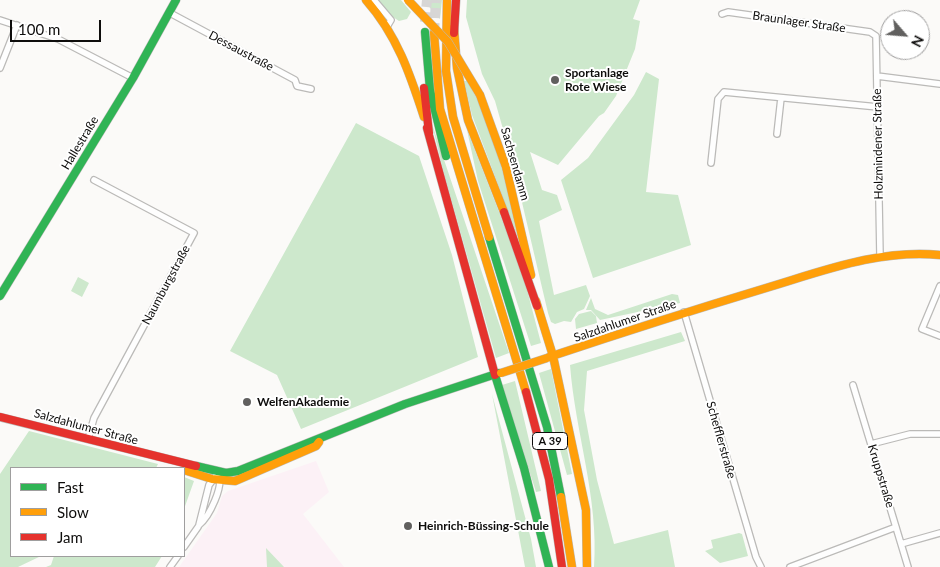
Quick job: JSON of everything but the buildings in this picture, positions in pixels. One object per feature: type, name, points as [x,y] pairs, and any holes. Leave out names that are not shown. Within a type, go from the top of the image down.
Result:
[{"type":"main road","name":"Hallestraße","points":[[0,296],[133,78],[176,0]]},
{"type":"main road","points":[[366,0],[388,25],[406,61],[498,374],[529,485],[549,567]]},
{"type":"main road","name":"Sachsendamm","points":[[408,0],[448,42],[480,95],[506,167],[586,510],[587,567]]},
{"type":"main road","name":"A 39","points":[[447,0],[444,46],[454,124],[547,427],[561,491],[572,567]]},
{"type":"main road","points":[[456,0],[453,79],[469,176]]},
{"type":"main road","points":[[425,22],[423,78],[428,133]]},
{"type":"main road","points":[[454,28],[457,68],[468,120],[512,231],[537,306]]},
{"type":"main road","points":[[425,32],[430,90],[435,116],[450,166],[462,186]]},
{"type":"main road","name":"A 39","points":[[434,33],[440,109],[537,429],[549,479],[562,567]]},
{"type":"main road","name":"Salzdahlumer Straße","points":[[0,417],[218,473],[238,471],[405,404],[684,312],[880,256],[918,253],[940,255]]},
{"type":"main road","name":"Salzdahlumer Straße","points":[[185,470],[221,481],[235,481],[316,446],[324,437]]},
{"type":"main road","name":"Salzdahlumer Straße","points":[[166,460],[178,467]]},
{"type":"street","points":[[374,0],[391,20],[388,25]]},
{"type":"street","name":"Braunlager Straße","points":[[722,14],[728,12],[874,34]]},
{"type":"street","name":"Dessaustraße","points":[[170,13],[295,80],[297,86],[311,89]]},
{"type":"street","points":[[0,20],[74,46],[133,78]]},
{"type":"street","points":[[0,68],[17,25]]},
{"type":"street","name":"Holzmindener Straße","points":[[874,34],[876,39],[878,107],[880,256]]},
{"type":"street","points":[[876,76],[940,84]]},
{"type":"street","points":[[711,163],[718,99],[722,93],[728,92],[878,107]]},
{"type":"street","points":[[777,134],[781,98]]},
{"type":"street","name":"Naumburgstraße","points":[[88,439],[94,418],[194,233],[94,180]]},
{"type":"street","points":[[940,286],[922,329],[940,336]]},
{"type":"street","name":"Schefflerstraße","points":[[684,312],[756,557],[761,567]]},
{"type":"street","name":"Kruppstraße","points":[[853,385],[908,567]]},
{"type":"street","points":[[871,444],[910,434],[940,434]]},
{"type":"street","points":[[218,473],[221,481],[210,513],[199,525],[201,510],[212,479],[218,473]]},
{"type":"street","points":[[185,546],[198,527]]},
{"type":"street","points":[[790,567],[896,527]]},
{"type":"street","points":[[901,544],[940,533]]},
{"type":"shaded area","points":[[316,461],[329,492],[303,514],[344,567],[179,567],[217,513],[222,496],[228,491]]},
{"type":"green space","points":[[377,0],[401,0],[411,12],[407,19],[399,21],[390,15]]},
{"type":"green space","points":[[423,0],[442,0],[440,19]]},
{"type":"green space","name":"Sportanlage Rote Wiese","points":[[467,0],[640,0],[633,19],[640,21],[635,49],[616,96],[604,113],[599,116],[558,165],[530,152],[542,190],[557,195],[562,210],[539,221],[554,295],[586,285],[590,296],[584,309],[577,312],[571,322],[564,321],[555,324],[551,322],[548,313],[513,164],[495,101],[482,74],[466,17]]},
{"type":"green space","points":[[646,72],[659,79],[646,192],[678,195],[691,245],[593,278],[561,180],[588,158],[634,95]]},
{"type":"green space","points":[[464,81],[467,81],[477,99],[493,137],[518,238],[472,115]]},
{"type":"green space","points":[[431,121],[509,353],[496,358],[445,177]]},
{"type":"green space","points":[[356,123],[419,156],[452,255],[478,357],[301,429],[277,375],[230,351]]},
{"type":"green space","points":[[467,130],[522,271],[541,343],[531,346],[478,181]]},
{"type":"green space","points":[[78,277],[89,283],[82,297],[71,291]]},
{"type":"green space","points":[[672,294],[678,295],[680,303],[600,320],[591,310],[586,310],[591,298],[595,309],[608,315]]},
{"type":"green space","points":[[591,311],[596,316],[597,323],[576,329],[575,319],[579,314]]},
{"type":"green space","points":[[681,332],[685,341],[587,371],[584,410],[597,480],[614,544],[668,530],[675,567],[594,567],[595,541],[590,490],[570,365]]},
{"type":"green space","points":[[551,369],[572,474],[567,475],[539,373]]},
{"type":"green space","points":[[515,381],[541,491],[536,492],[502,385]]},
{"type":"green space","points":[[492,394],[531,539],[536,567],[525,567]]},
{"type":"green space","points":[[29,431],[158,464],[156,467],[10,467],[10,557],[39,557],[18,567],[0,567],[0,474]]},
{"type":"green space","points":[[185,477],[194,481],[185,506]]},
{"type":"green space","points":[[739,533],[742,534],[748,556],[720,563],[705,551],[713,548],[711,540]]},
{"type":"green space","points":[[266,548],[284,567],[267,567]]},
{"type":"green space","points":[[54,557],[161,557],[155,567],[46,567],[51,565]]},
{"type":"tunnel","points":[[425,22],[427,0]]},
{"type":"tunnel","points":[[434,33],[436,0]]},
{"type":"traffic: fast","points":[[0,296],[133,78],[176,0]]},
{"type":"traffic: fast","points":[[425,32],[430,90],[446,156]]},
{"type":"traffic: fast","points":[[489,237],[547,427],[561,497]]},
{"type":"traffic: fast","points":[[196,466],[226,473],[238,471],[405,404],[499,373]]},
{"type":"traffic: fast","points":[[495,375],[524,468],[549,567]]},
{"type":"traffic: slow","points":[[366,0],[377,13],[394,41],[408,70],[424,117]]},
{"type":"traffic: slow","points":[[408,0],[448,42],[480,95]]},
{"type":"traffic: slow","points":[[447,0],[446,71],[453,117],[489,237]]},
{"type":"traffic: slow","points":[[454,28],[457,68],[468,120],[504,212]]},
{"type":"traffic: slow","points":[[434,33],[440,109],[526,392]]},
{"type":"traffic: slow","points":[[480,95],[506,167],[531,275]]},
{"type":"traffic: slow","points":[[549,357],[630,330],[852,263],[895,255],[940,255]]},
{"type":"traffic: slow","points":[[536,301],[553,356]]},
{"type":"traffic: slow","points":[[553,356],[586,510],[587,567]]},
{"type":"traffic: slow","points":[[501,373],[547,358]]},
{"type":"traffic: slow","points":[[185,470],[212,479],[235,481],[316,446],[319,442]]},
{"type":"traffic: slow","points":[[561,497],[572,567]]},
{"type":"traffic: jam","points":[[454,33],[456,0]]},
{"type":"traffic: jam","points":[[424,88],[429,133]]},
{"type":"traffic: jam","points":[[427,128],[495,375]]},
{"type":"traffic: jam","points":[[504,212],[537,306]]},
{"type":"traffic: jam","points":[[526,392],[549,479],[562,567]]},
{"type":"traffic: jam","points":[[0,417],[196,466]]},
{"type":"place","name":"Sportanlage Rote Wiese","points":[[555,80]]},
{"type":"place","name":"WelfenAkademie","points":[[247,402]]},
{"type":"place","name":"Heinrich-Büssing-Schule","points":[[408,526]]}]
